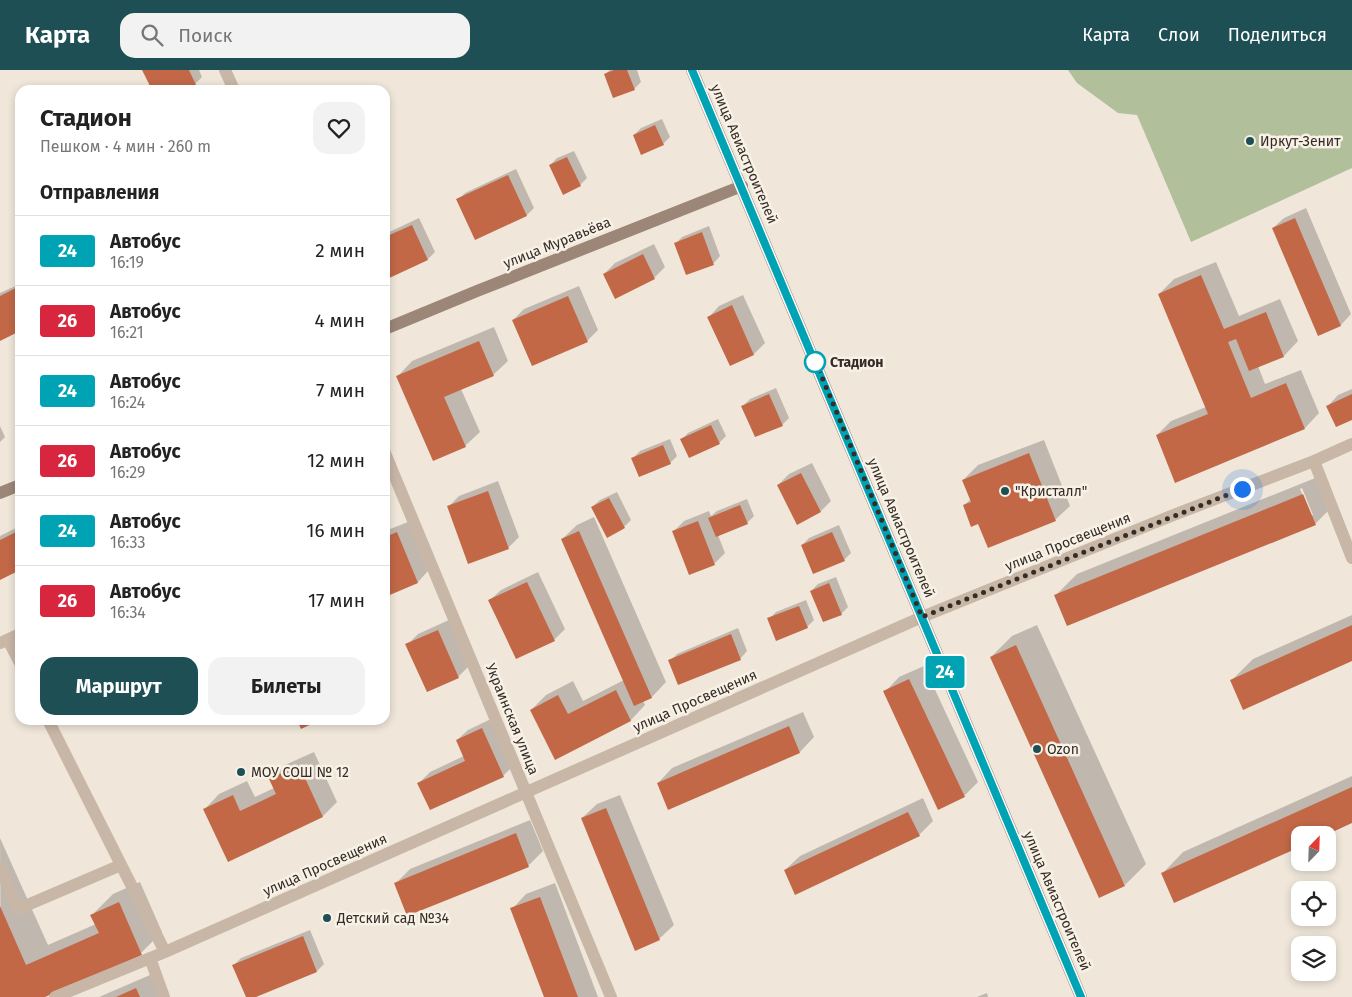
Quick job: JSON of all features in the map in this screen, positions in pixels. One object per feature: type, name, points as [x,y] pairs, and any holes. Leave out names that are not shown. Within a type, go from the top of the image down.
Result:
[{"type":"street","points":[[225,70],[232,85]]},
{"type":"street","name":"улица Авиастроителей","points":[[692,70],[1081,997]]},
{"type":"street","name":"улица Муравьёва","points":[[390,328],[477,291],[742,186]]},
{"type":"street","name":"улица Просвещения","points":[[55,997],[165,952],[922,617],[1171,516],[1314,461],[1352,444]]},
{"type":"street","points":[[1314,461],[1352,558]]},
{"type":"street","name":"Украинская улица","points":[[390,465],[611,997]]},
{"type":"street","points":[[0,493],[15,487]]},
{"type":"street","points":[[4,641],[15,656]]},
{"type":"street","points":[[51,725],[165,952]]},
{"type":"street","points":[[0,867],[18,909],[121,865]]},
{"type":"street","points":[[150,958],[164,997]]},
{"type":"green space","name":"Иркут-Зенит","points":[[1068,70],[1352,70],[1352,168],[1191,242],[1137,115],[1118,113],[1077,83]]},
{"type":"building","points":[[142,70],[189,70],[196,85],[150,85]]},
{"type":"building","points":[[614,70],[627,70],[635,90],[613,98],[604,74]]},
{"type":"building","points":[[655,125],[664,145],[641,155],[633,135]]},
{"type":"building","points":[[567,157],[581,186],[563,195],[549,165]]},
{"type":"building","points":[[508,175],[527,216],[475,240],[456,199]]},
{"type":"building","points":[[1295,218],[1341,326],[1318,336],[1272,228]]},
{"type":"building","points":[[412,225],[428,260],[390,278],[390,235]]},
{"type":"building","points":[[702,232],[714,265],[686,275],[674,243]]},
{"type":"building","points":[[643,254],[655,279],[615,299],[603,274]]},
{"type":"building","points":[[1201,275],[1224,329],[1266,312],[1284,357],[1249,371],[1236,339],[1228,342],[1251,398],[1286,383],[1305,429],[1175,483],[1156,435],[1208,414],[1158,294]]},
{"type":"building","points":[[15,288],[15,334],[0,341],[0,296]]},
{"type":"building","points":[[568,296],[588,342],[532,366],[512,320]]},
{"type":"building","points":[[732,305],[754,355],[730,366],[707,317]]},
{"type":"building","points":[[479,341],[494,376],[444,397],[466,447],[433,461],[396,376]]},
{"type":"building","points":[[769,394],[783,426],[755,437],[741,406]]},
{"type":"building","points":[[1352,394],[1352,420],[1336,427],[1326,406]]},
{"type":"building","points":[[711,425],[720,444],[689,458],[680,439]]},
{"type":"building","points":[[663,445],[671,464],[639,477],[631,458]]},
{"type":"building","name":"\"Кристалл\"","points":[[1029,453],[1056,521],[988,548],[978,524],[971,527],[963,505],[971,502],[962,480]]},
{"type":"building","points":[[801,473],[821,512],[797,525],[777,485]]},
{"type":"building","points":[[488,491],[509,549],[468,564],[447,506]]},
{"type":"building","points":[[1303,494],[1316,525],[1067,626],[1054,595]]},
{"type":"building","points":[[609,498],[625,528],[607,538],[591,507]]},
{"type":"building","points":[[740,505],[748,524],[716,537],[708,518]]},
{"type":"building","points":[[698,521],[715,565],[689,575],[672,531]]},
{"type":"building","points":[[579,531],[652,698],[634,706],[561,539]]},
{"type":"building","points":[[15,532],[15,572],[0,580],[0,540]]},
{"type":"building","points":[[397,532],[418,583],[390,595],[390,535]]},
{"type":"building","points":[[832,532],[845,561],[813,574],[801,545]]},
{"type":"building","points":[[527,582],[555,641],[516,659],[488,600]]},
{"type":"building","points":[[829,583],[842,615],[823,622],[810,591]]},
{"type":"building","points":[[799,606],[808,628],[776,641],[767,618]]},
{"type":"building","points":[[1352,625],[1352,661],[1243,710],[1230,680]]},
{"type":"building","points":[[438,630],[459,678],[427,692],[405,644]]},
{"type":"building","points":[[731,634],[741,660],[678,685],[668,660]]},
{"type":"building","points":[[1016,645],[1125,886],[1099,898],[990,657]]},
{"type":"building","points":[[909,679],[965,797],[938,810],[883,691]]},
{"type":"building","points":[[616,690],[631,721],[555,760],[530,710],[558,695],[568,714]]},
{"type":"building","points":[[299,725],[309,725],[301,729]]},
{"type":"building","points":[[789,726],[800,753],[668,810],[657,783]]},
{"type":"building","points":[[482,728],[504,777],[430,810],[417,783],[465,761],[456,740]]},
{"type":"building","name":"МОУ СОШ № 12","points":[[299,765],[323,817],[228,862],[203,809],[233,795],[240,811],[276,794],[269,779]]},
{"type":"building","points":[[1352,787],[1352,823],[1336,830],[1336,826],[1291,826],[1291,851],[1174,903],[1161,873]]},
{"type":"building","points":[[606,808],[660,940],[635,951],[581,818]]},
{"type":"building","points":[[908,812],[920,836],[795,895],[784,870]]},
{"type":"building","points":[[516,833],[529,867],[407,916],[394,883]]},
{"type":"building","points":[[540,897],[578,997],[544,997],[510,908]]},
{"type":"building","points":[[119,902],[142,955],[45,997],[0,997],[0,906],[26,965],[99,933],[90,915]]},
{"type":"building","name":"Детский сад №34","points":[[303,936],[317,972],[256,997],[246,997],[232,965]]},
{"type":"building","points":[[136,988],[140,997],[116,997]]},
{"type":"bus line","name":"24","points":[[692,70],[1081,997]]},
{"type":"place","name":"Иркут-Зенит","points":[[1250,141]]},
{"type":"place","name":"Стадион","points":[[815,362]]},
{"type":"place","name":"\"Кристалл\"","points":[[1005,491]]},
{"type":"place","name":"Ozon","points":[[1037,749]]},
{"type":"place","name":"МОУ СОШ № 12","points":[[241,772]]},
{"type":"place","name":"Детский сад №34","points":[[327,918]]},
{"type":"route","points":[[815,362],[814,358],[922,617],[1242,489]]}]
